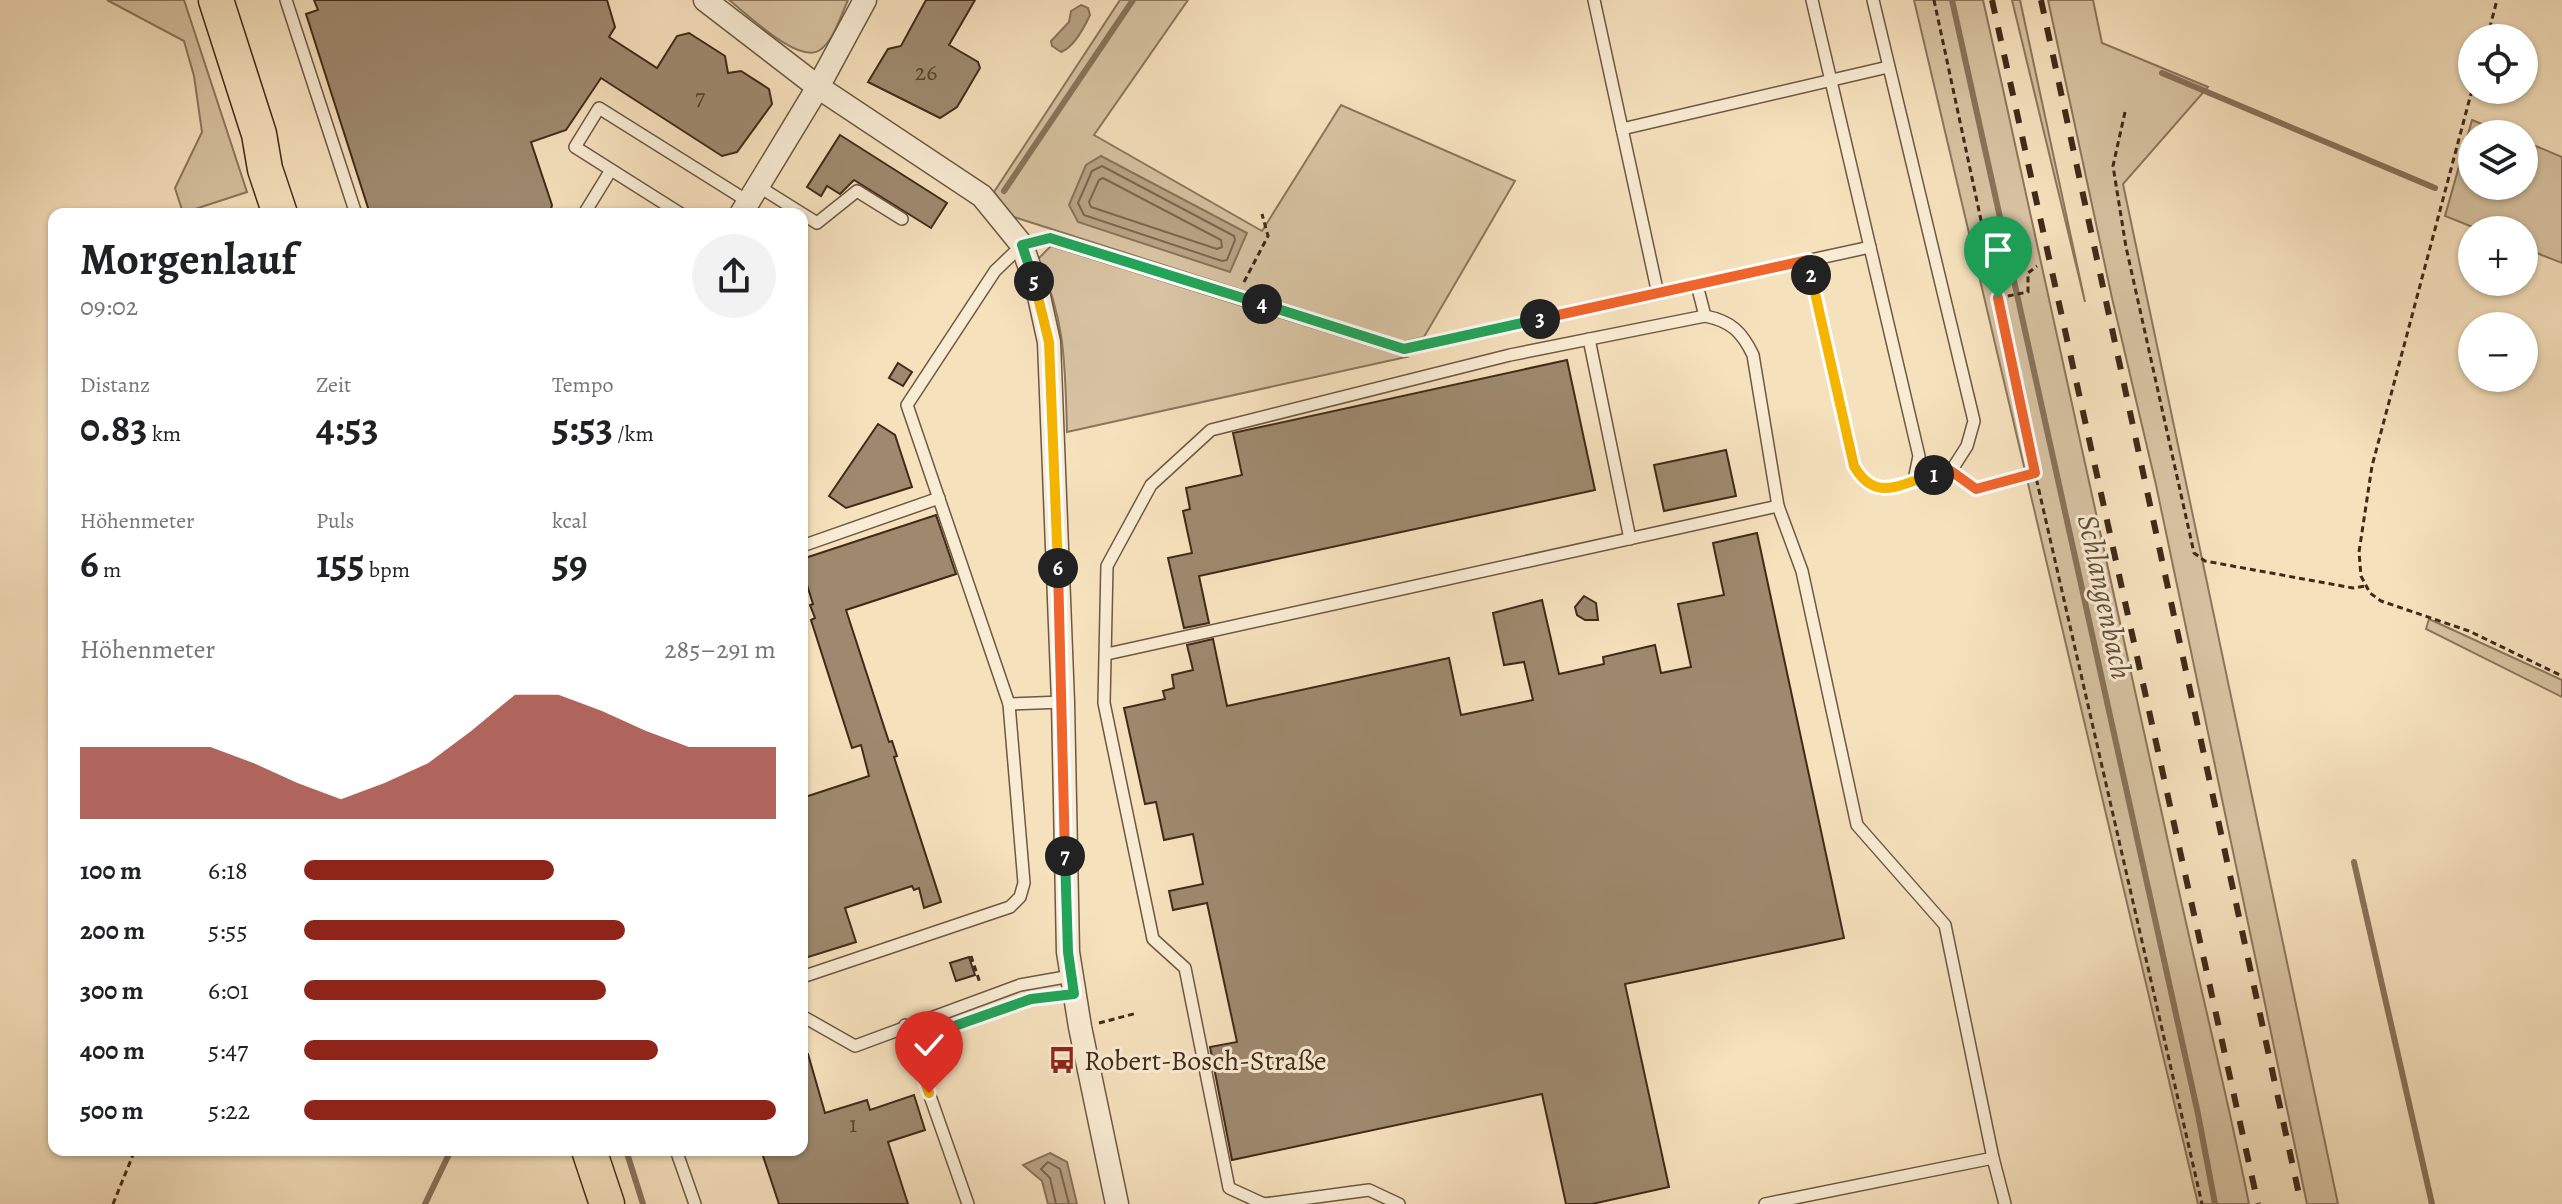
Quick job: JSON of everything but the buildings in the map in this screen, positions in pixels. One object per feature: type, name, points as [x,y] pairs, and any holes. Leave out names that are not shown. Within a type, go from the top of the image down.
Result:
[{"type":"main road","points":[[216,0],[259,134],[265,169],[278,208]]},
{"type":"main road","points":[[259,134],[276,163],[291,208]]},
{"type":"main road","points":[[591,1156],[607,1204]]},
{"type":"main road","points":[[609,1156],[624,1204]]},
{"type":"street","points":[[705,0],[818,87],[982,196],[1022,245],[1038,292],[1049,342],[1072,985],[1118,1199]]},
{"type":"street","points":[[750,201],[818,87],[865,0]]},
{"type":"lane","points":[[286,0],[354,208]]},
{"type":"lane","points":[[1594,0],[1658,294]]},
{"type":"lane","points":[[1812,0],[1919,456],[1914,480]]},
{"type":"lane","points":[[1808,260],[1854,466],[1862,480],[1872,487],[1883,489],[1951,471],[1967,446],[1974,421],[1873,0]]},
{"type":"lane","points":[[1622,129],[1888,67]]},
{"type":"lane","points":[[671,208],[575,147],[599,108],[750,201],[771,208]]},
{"type":"lane","points":[[588,208],[611,170]]},
{"type":"lane","points":[[808,220],[817,223],[857,191],[902,219]]},
{"type":"lane","points":[[808,975],[1010,907],[1020,897],[1024,883],[1009,704],[907,405],[995,271],[1022,245],[1050,238],[1404,349],[1870,247]]},
{"type":"lane","points":[[1697,285],[1705,316]]},
{"type":"lane","points":[[1399,1204],[1369,1190],[1264,1204],[1229,1188],[1185,968],[1153,939],[1104,703],[1107,566],[1151,485],[1211,430],[1510,355],[1705,316],[1733,325],[1744,337],[1753,355],[1778,506],[1802,571],[1857,825],[1945,925],[2005,1204]]},
{"type":"lane","points":[[1589,339],[1630,539]]},
{"type":"lane","points":[[808,544],[939,498]]},
{"type":"lane","points":[[1107,654],[1778,506]]},
{"type":"lane","points":[[1009,704],[1063,702]]},
{"type":"lane","points":[[808,1019],[855,1046],[1020,985],[1072,985]]},
{"type":"lane","points":[[911,1042],[1072,985]]},
{"type":"lane","points":[[905,1025],[968,1204]]},
{"type":"lane","points":[[678,1156],[695,1204]]},
{"type":"lane","points":[[1765,1204],[1993,1158]]},
{"type":"path","points":[[1934,0],[2035,473],[2202,1204]]},
{"type":"path","points":[[2491,24],[2497,0]]},
{"type":"path","points":[[2468,104],[2372,466],[2359,552],[2361,576],[2365,586],[2381,601],[2469,631],[2562,676]]},
{"type":"path","points":[[2125,112],[2113,166],[2126,247],[2194,553],[2205,561],[2353,588],[2365,586]]},
{"type":"path","points":[[1237,296],[1268,236],[1262,214]]},
{"type":"path","points":[[1998,298],[2028,292],[2028,273],[2037,266]]},
{"type":"path","points":[[1951,471],[1976,489],[2035,473]]},
{"type":"path","points":[[971,956],[985,997]]},
{"type":"path","points":[[1080,1027],[1137,1013]]},
{"type":"path","points":[[113,1204],[133,1156]]},
{"type":"shaded area","points":[[107,0],[184,0],[247,192],[198,208],[181,208],[175,188],[202,132],[194,76],[184,41]]},
{"type":"shaded area","points":[[729,0],[848,0],[829,40],[820,50],[811,53],[773,36]]},
{"type":"shaded area","points":[[1120,0],[1188,0],[1094,135],[1262,231],[1341,105],[1515,181],[1424,337],[1403,342],[1011,216],[994,192]]},
{"type":"shaded area","points":[[1914,0],[1983,0],[2249,1204],[2198,1204]]},
{"type":"shaded area","points":[[2012,0],[2020,0],[2085,302]]},
{"type":"shaded area","points":[[2048,0],[2093,0],[2102,43],[2208,87],[2123,184],[2338,1204],[2307,1204],[2156,485]]},
{"type":"shaded area","points":[[2538,147],[2562,157],[2562,263],[2538,254],[2538,216],[2458,216],[2458,221],[2445,216],[2458,170],[2458,200],[2538,200]]},
{"type":"shaded area","points":[[1051,246],[1406,357],[1067,432],[1059,324],[1038,259]]},
{"type":"shaded area","points":[[2429,619],[2562,680],[2562,697],[2426,629]]},
{"type":"water","points":[[1081,5],[1088,8],[1090,15],[1074,42],[1061,52],[1052,46],[1051,41],[1069,22],[1071,11]]},
{"type":"water","points":[[1101,156],[1247,233],[1230,272],[1078,222],[1069,205],[1086,165]]},
{"type":"water","points":[[1050,1153],[1067,1162],[1077,1204],[1048,1204],[1042,1181],[1023,1165]]},
{"type":"waterway","name":"Schlangenbach","points":[[1004,191],[1133,0]]},
{"type":"waterway","name":"Schlangenbach","points":[[1952,0],[2198,1114],[2215,1204]]},
{"type":"waterway","points":[[2162,73],[2435,188]]},
{"type":"waterway","points":[[2354,862],[2432,1204]]},
{"type":"waterway","points":[[425,1204],[448,1156]]},
{"type":"waterway","points":[[628,1156],[643,1204]]},
{"type":"railway","points":[[1992,0],[2258,1204]]},
{"type":"railway","points":[[2041,0],[2301,1204]]},
{"type":"place","name":"Robert-Bosch-Straße","points":[[1062,1060]]},
{"type":"route","points":[[929,1093],[911,1042],[1031,999],[1074,994],[1068,952],[1063,702],[1049,342],[1038,292],[1022,245],[1050,238],[1404,349],[1808,260],[1854,466],[1862,480],[1872,487],[1883,489],[1951,471],[1976,489],[2035,473],[1998,298]]}]
